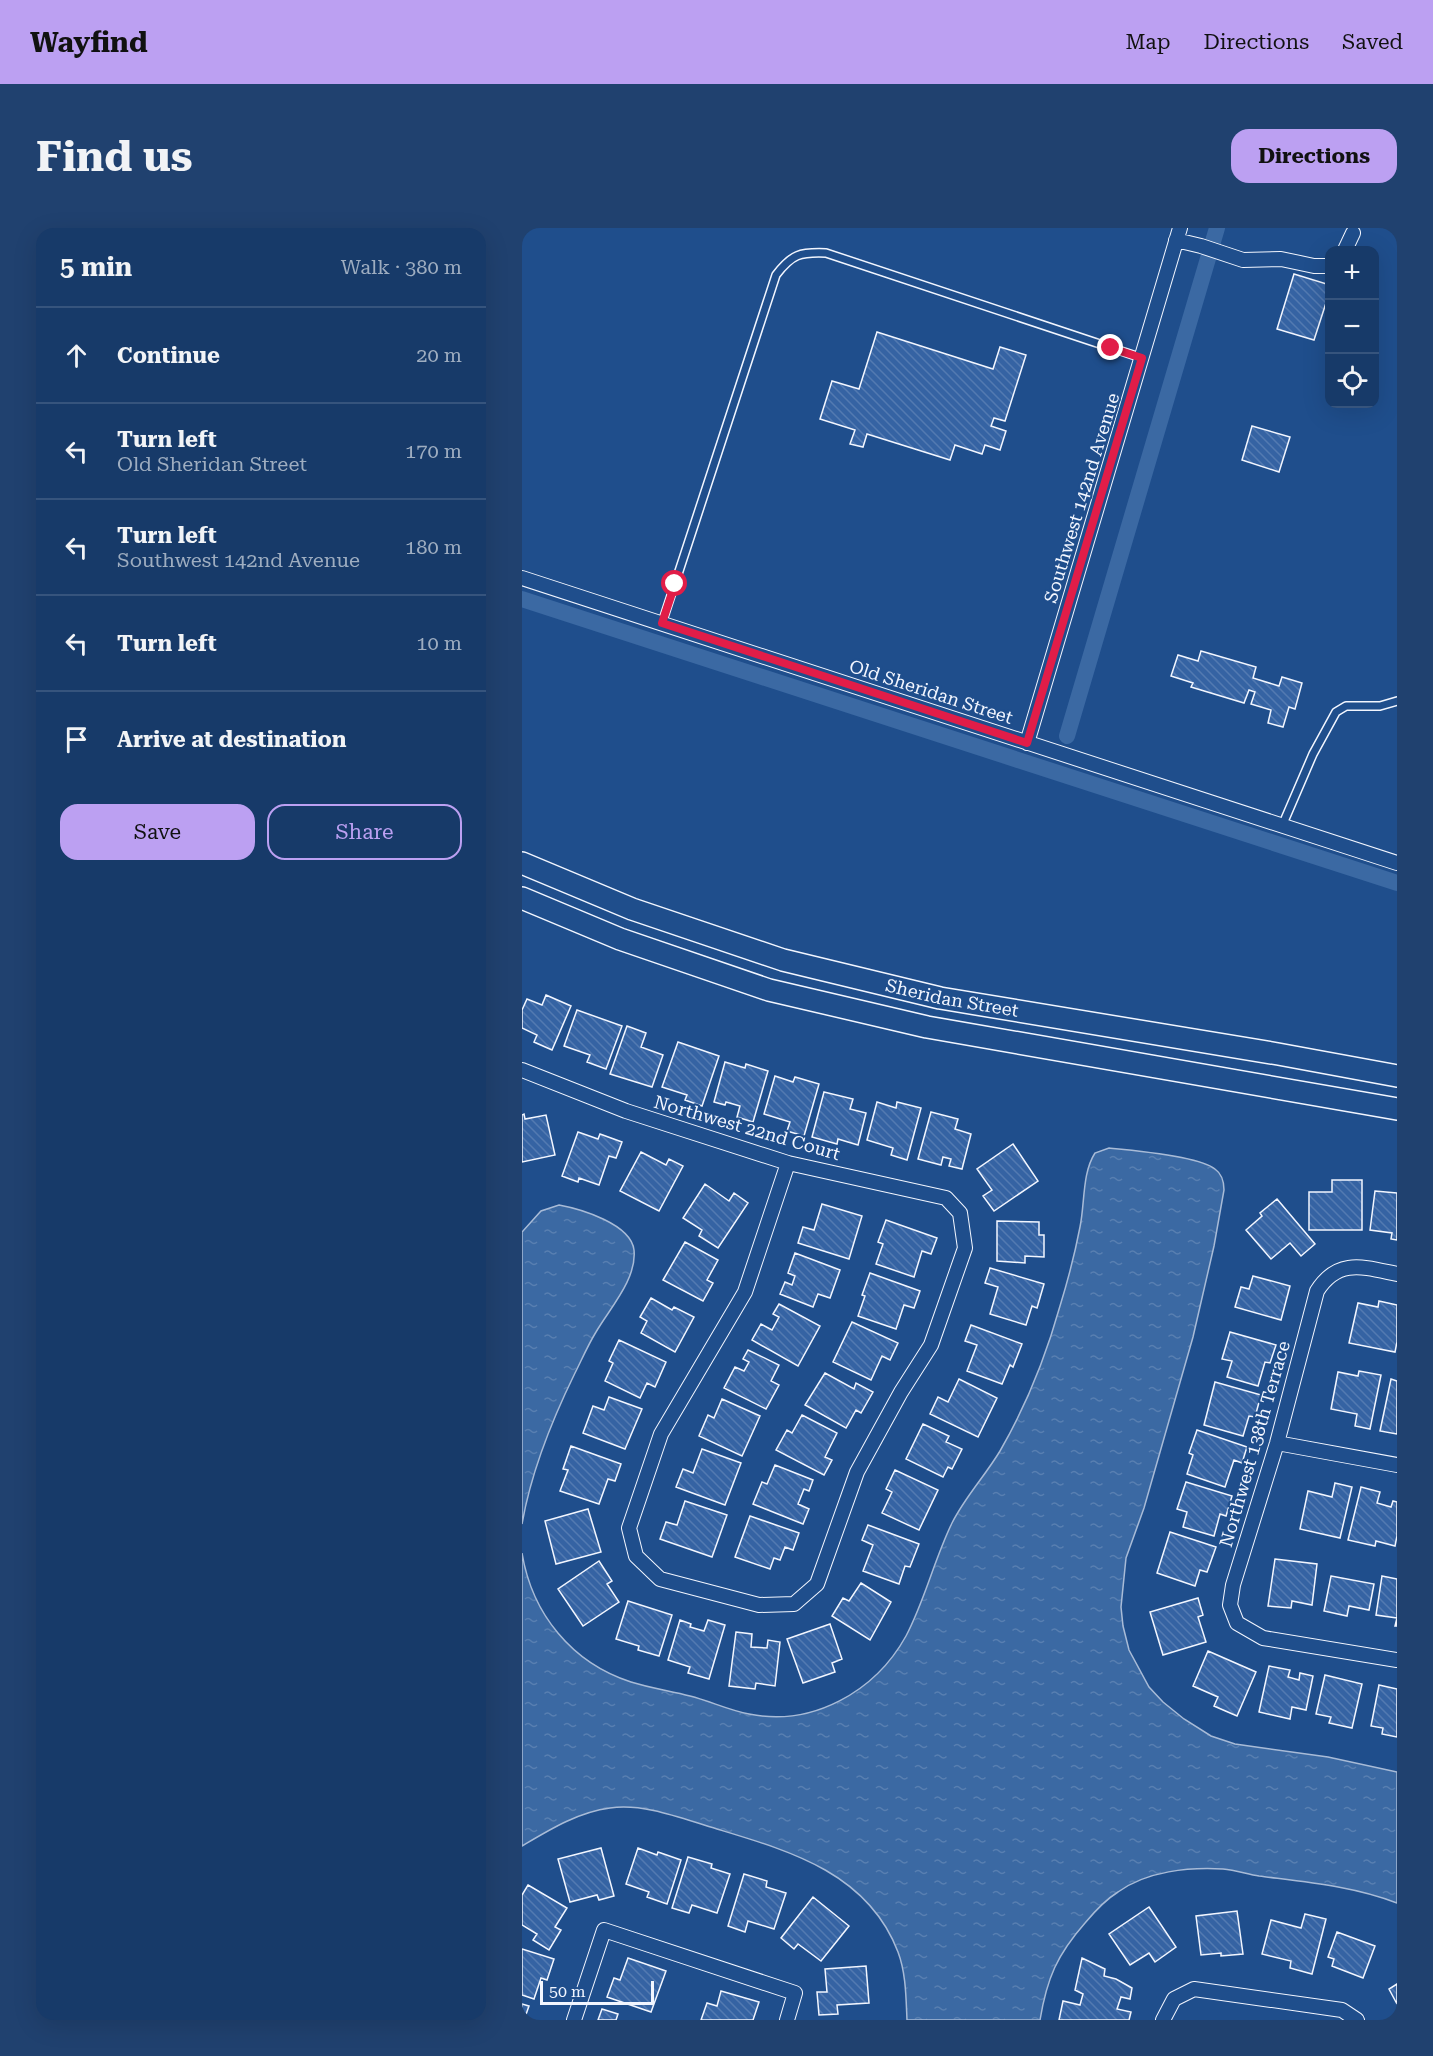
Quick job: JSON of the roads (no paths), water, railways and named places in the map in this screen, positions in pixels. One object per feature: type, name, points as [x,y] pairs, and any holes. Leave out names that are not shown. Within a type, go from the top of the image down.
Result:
[{"type":"main road","name":"Sheridan Street","points":[[522,863],[632,909],[783,960],[940,998],[1397,1076]]},
{"type":"main road","name":"Sheridan Street","points":[[522,898],[620,939],[769,990],[927,1027],[1397,1109]]},
{"type":"street","points":[[1347,246],[1353,233]]},
{"type":"street","points":[[1178,234],[1201,246],[1243,260],[1281,259],[1325,266]]},
{"type":"street","name":"Southwest 142nd Avenue","points":[[1027,743],[1178,234]]},
{"type":"street","name":"Old Sheridan Street","points":[[522,578],[1397,863]]},
{"type":"street","name":"Northwest 22nd Court","points":[[522,1070],[626,1111],[788,1163],[946,1198],[960,1213],[965,1248],[930,1345],[857,1472],[817,1584],[794,1604],[759,1605],[660,1579],[636,1557],[629,1528],[661,1434],[745,1292],[788,1163]]},
{"type":"street","name":"Northwest 138th Terrace","points":[[1397,1274],[1345,1267],[1325,1277],[1317,1291],[1277,1443],[1233,1585],[1230,1605],[1237,1623],[1263,1638],[1397,1660]]},
{"type":"street","points":[[1277,1443],[1397,1465]]},
{"type":"street","points":[[574,2020],[603,1930],[795,1993],[786,2020]]},
{"type":"street","points":[[1163,2020],[1174,1999],[1194,1989],[1342,2010],[1357,2020]]},
{"type":"lane","points":[[662,623],[776,275],[795,255],[807,252],[825,253],[1142,358]]},
{"type":"lane","points":[[1282,826],[1313,754],[1336,712],[1346,706],[1380,706],[1397,701]]},
{"type":"water","points":[[1109,1148],[1165,1154],[1207,1164],[1219,1173],[1224,1187],[1214,1246],[1193,1337],[1144,1508],[1126,1558],[1121,1607],[1129,1650],[1149,1687],[1163,1702],[1211,1736],[1235,1744],[1328,1757],[1397,1772],[1397,1903],[1346,1889],[1227,1870],[1196,1869],[1155,1875],[1129,1885],[1113,1895],[1096,1910],[1075,1935],[1060,1957],[1050,1979],[1040,2020],[907,2020],[903,1968],[885,1925],[847,1884],[824,1869],[798,1857],[772,1846],[677,1817],[650,1810],[623,1807],[587,1813],[553,1828],[522,1846],[522,1553],[527,1575],[545,1616],[573,1649],[610,1674],[631,1682],[690,1696],[741,1712],[773,1717],[818,1710],[840,1701],[859,1689],[893,1656],[906,1636],[952,1523],[1000,1451],[1027,1399],[1069,1276],[1082,1218],[1088,1170],[1095,1153]]},
{"type":"water","points":[[559,1205],[592,1214],[615,1225],[631,1241],[634,1261],[627,1282],[590,1342],[558,1409],[537,1466],[522,1524],[522,1232],[541,1211]]},
{"type":"waterway","points":[[1067,736],[1217,228]]},
{"type":"waterway","points":[[522,599],[1397,883]]}]
